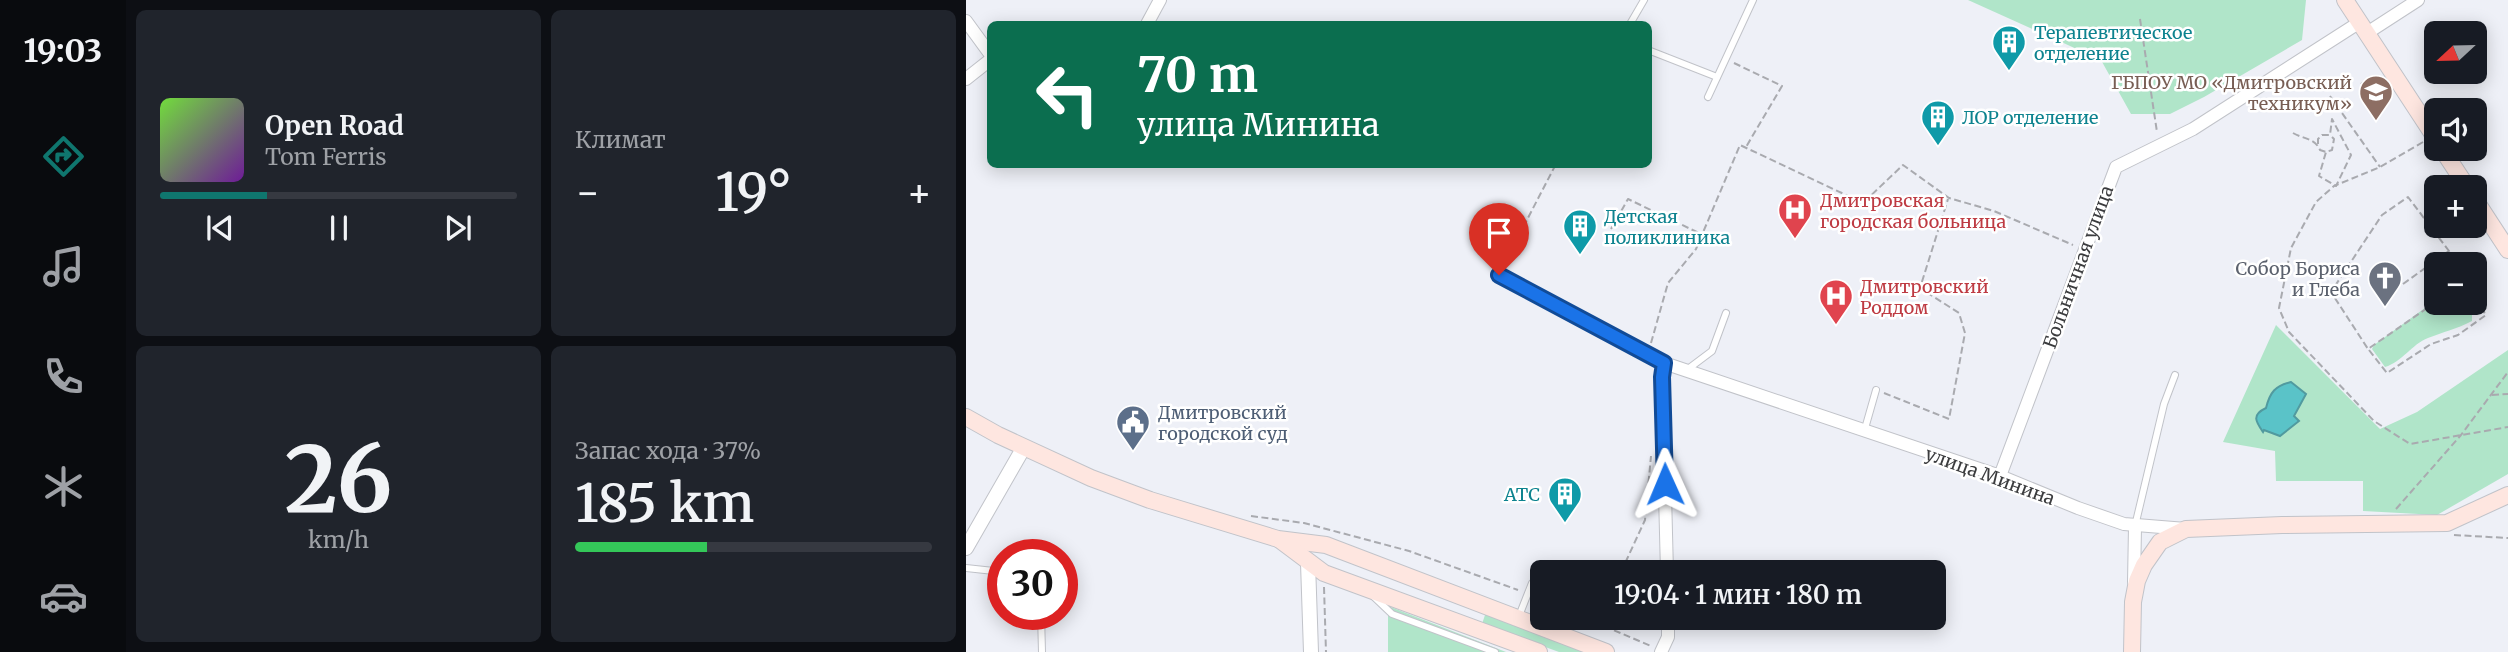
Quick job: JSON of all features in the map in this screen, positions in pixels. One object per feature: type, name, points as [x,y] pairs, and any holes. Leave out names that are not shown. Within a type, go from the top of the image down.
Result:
[{"type":"main road","points":[[2345,0],[2424,132]]},
{"type":"main road","points":[[2487,218],[2508,250]]},
{"type":"main road","points":[[966,417],[1091,478],[1150,500],[1278,539],[1287,543],[1308,563],[1324,573],[1539,652]]},
{"type":"main road","name":"улица Минина","points":[[2186,529],[2447,523],[2508,495]]},
{"type":"main road","points":[[2132,652],[2133,602],[2137,581],[2152,551],[2160,542],[2186,529]]},
{"type":"main road","points":[[1278,539],[1316,542],[1606,652]]},
{"type":"main road","points":[[1308,563],[1316,542]]},
{"type":"main road","points":[[1471,627],[1481,604]]},
{"type":"street","points":[[1149,21],[1160,0]]},
{"type":"street","name":"Больничная улица","points":[[2000,476],[2116,167],[2193,129],[2363,28],[2418,0]]},
{"type":"street","points":[[966,21],[987,50]]},
{"type":"street","points":[[966,79],[987,62]]},
{"type":"street","name":"улица Минина","points":[[1499,275],[1664,363],[2000,476],[2078,508],[2135,527],[2186,529]]},
{"type":"street","points":[[1664,363],[1662,377],[1667,560]]},
{"type":"street","points":[[966,548],[1024,447]]},
{"type":"street","points":[[2133,602],[2135,527]]},
{"type":"street","points":[[1308,563],[1311,652]]},
{"type":"street","points":[[1662,651],[1668,630]]},
{"type":"lane","points":[[1632,21],[1644,0]]},
{"type":"lane","points":[[1708,97],[1753,0]]},
{"type":"lane","points":[[1652,53],[1717,77]]},
{"type":"lane","points":[[1686,370],[1712,351],[1726,313]]},
{"type":"lane","points":[[2135,527],[2164,404],[2175,375]]},
{"type":"lane","points":[[1864,432],[1876,390]]},
{"type":"lane","points":[[966,568],[987,570]]},
{"type":"lane","points":[[1519,618],[1530,587]]},
{"type":"lane","points":[[1366,589],[1392,614],[1495,652]]},
{"type":"lane","points":[[1041,630],[1042,652]]},
{"type":"path","points":[[2140,19],[2160,146]]},
{"type":"path","points":[[1725,58],[1782,86],[1746,148]]},
{"type":"path","points":[[2361,84],[2370,77],[2381,80]]},
{"type":"path","points":[[2330,96],[2380,167]]},
{"type":"path","points":[[2329,135],[2332,119],[2351,155],[2336,186]]},
{"type":"path","points":[[2293,133],[2318,144]]},
{"type":"path","points":[[2322,135],[2329,135],[2334,139],[2332,150],[2320,150],[2318,139],[2322,135]]},
{"type":"path","points":[[2424,143],[2380,167],[2336,186],[2316,202],[2291,248],[2279,308],[2289,332],[2374,421],[2410,444],[2508,428]]},
{"type":"path","points":[[1648,354],[1668,283],[1696,249],[1740,145],[1863,203],[1903,165],[1949,198],[1994,211],[2084,250]]},
{"type":"path","points":[[2326,152],[2319,176],[2336,186]]},
{"type":"path","points":[[1499,275],[1554,168]]},
{"type":"path","points":[[2403,284],[2449,251],[2408,197],[2382,215],[2331,292],[2387,373],[2431,344],[2458,335],[2486,315]]},
{"type":"path","points":[[1876,390],[1949,419],[1965,333],[1959,313],[1920,288],[1949,198]]},
{"type":"path","points":[[1611,229],[1628,199],[1702,234]]},
{"type":"path","points":[[2368,349],[2424,310]]},
{"type":"path","points":[[2393,513],[2461,435],[2508,372]]},
{"type":"path","points":[[2491,395],[2508,394]]},
{"type":"path","points":[[1626,560],[1644,520],[1652,446]]},
{"type":"path","points":[[1304,523],[1409,551],[1496,580],[1527,594]]},
{"type":"path","points":[[2455,535],[2508,538]]},
{"type":"path","points":[[1324,573],[1326,652]]},
{"type":"path","points":[[1613,630],[1662,651]]},
{"type":"green space","points":[[1968,0],[2306,0],[2302,40],[2170,114],[2131,114],[2101,60]]},
{"type":"green space","points":[[2424,309],[2424,315],[2472,315],[2472,321],[2422,341],[2385,367],[2372,349]]},
{"type":"green space","points":[[2276,325],[2380,429],[2417,412],[2508,350],[2508,474],[2437,515],[2363,511],[2363,481],[2276,481],[2275,451],[2223,442]]},
{"type":"green space","points":[[1388,606],[1506,652],[1388,652]]},
{"type":"green space","points":[[1486,612],[1589,652],[1559,652],[1482,624]]},
{"type":"water","points":[[2291,382],[2306,394],[2294,416],[2299,421],[2280,436],[2264,430],[2263,432],[2257,422],[2258,413],[2266,408],[2274,390]]},
{"type":"place","name":"Терапевтическое отделение","points":[[2009,72]]},
{"type":"place","name":"ГБПОУ МО «Дмитровский техникум»","points":[[2376,122]]},
{"type":"place","name":"ЛОР отделение","points":[[1938,147]]},
{"type":"place","name":"Дмитровская городская больница","points":[[1795,240]]},
{"type":"place","name":"Детская поликлиника","points":[[1580,256]]},
{"type":"place","name":"Собор Бориса и Глеба","points":[[2385,308]]},
{"type":"place","name":"Дмитровский Роддом","points":[[1836,326]]},
{"type":"place","name":"Дмитровский городской суд","points":[[1133,452]]},
{"type":"place","name":"АТС","points":[[1565,524]]},
{"type":"route","points":[[1499,275],[1664,363],[1662,377],[1665,484]]}]
